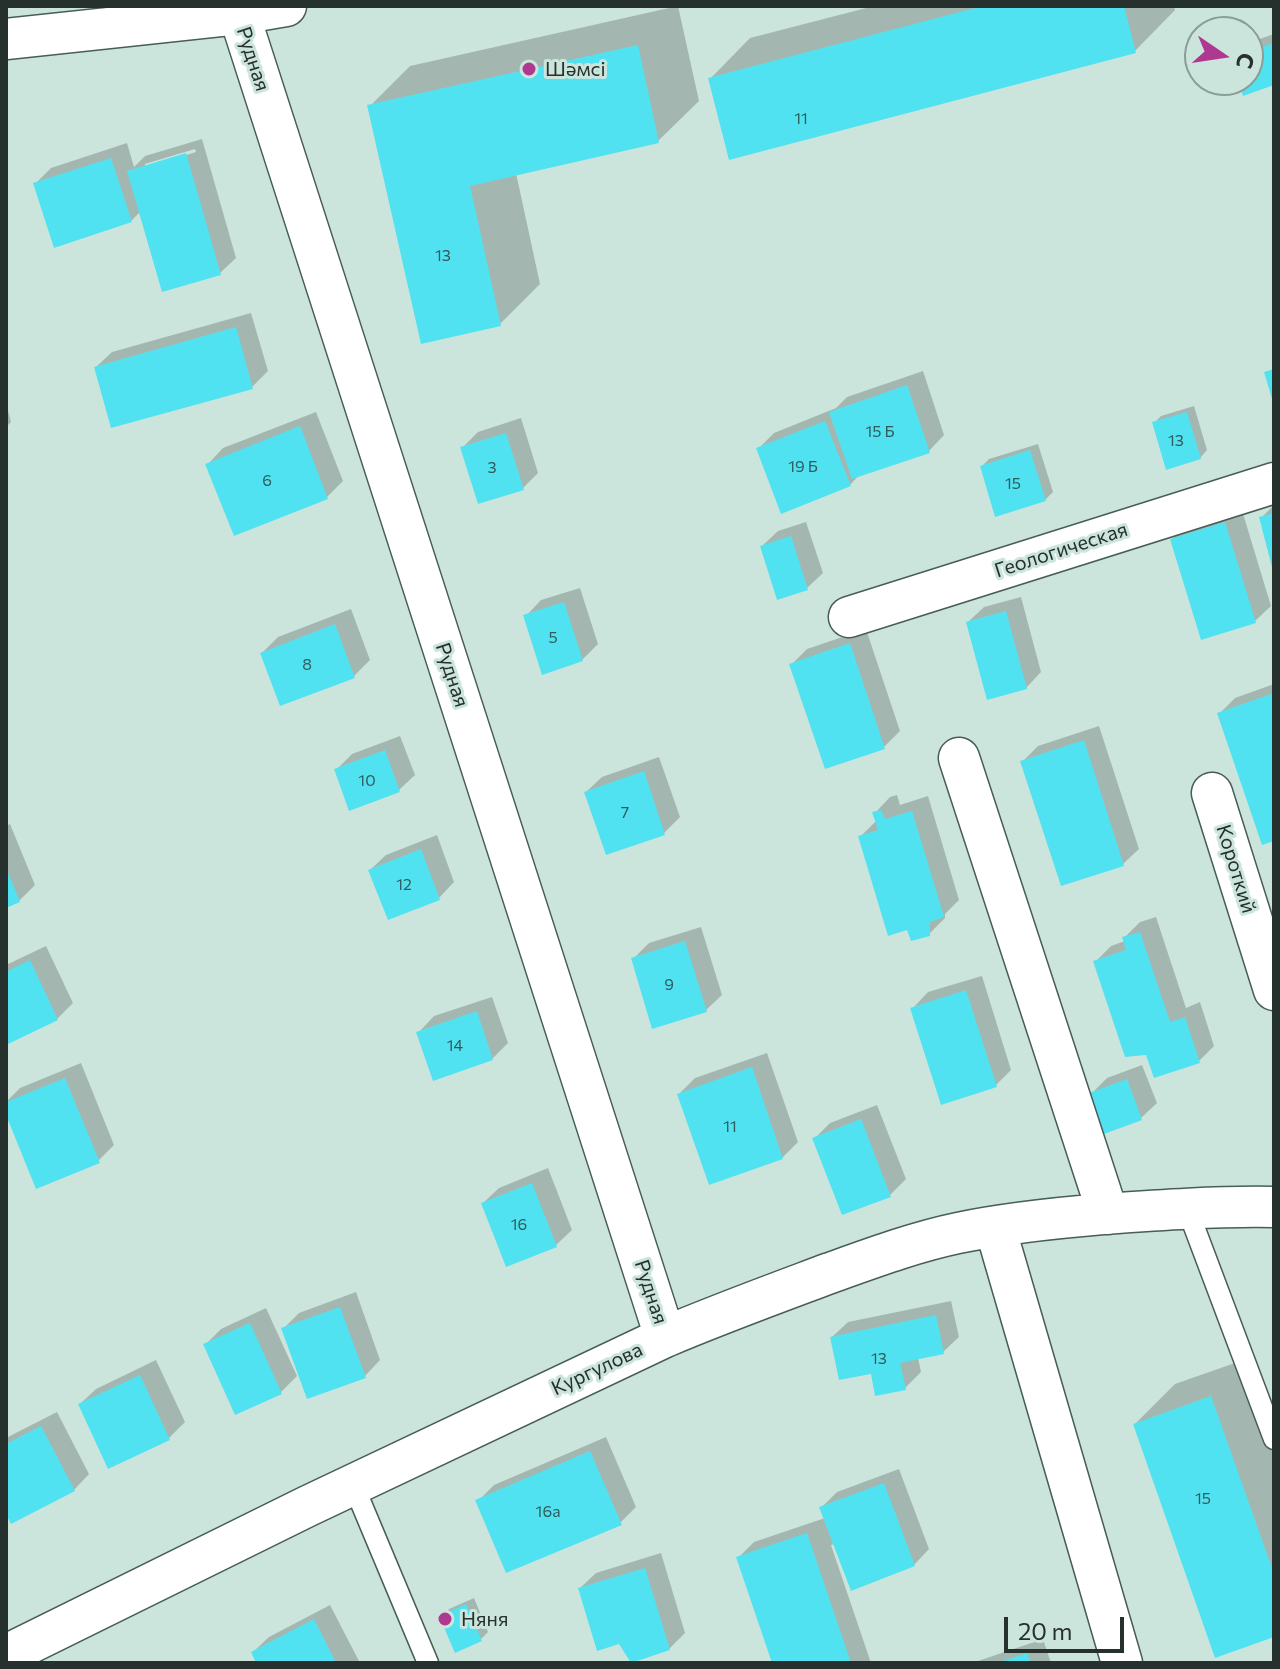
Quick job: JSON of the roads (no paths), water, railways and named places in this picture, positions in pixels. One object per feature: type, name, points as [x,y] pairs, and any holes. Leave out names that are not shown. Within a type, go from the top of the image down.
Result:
[{"type":"street","points":[[6,39],[239,14],[286,6]]},
{"type":"street","name":"Рудная","points":[[239,14],[665,1337]]},
{"type":"street","name":"Геологическая","points":[[849,617],[1274,483]]},
{"type":"street","points":[[959,758],[1108,1214]]},
{"type":"street","name":"Короткий","points":[[1212,793],[1255,907],[1274,990]]},
{"type":"street","name":"Кургулова","points":[[6,1655],[353,1484],[665,1337],[725,1311],[855,1264],[926,1241],[995,1227],[1187,1208],[1274,1207]]},
{"type":"street","points":[[995,1227],[1122,1663]]},
{"type":"lane","points":[[1187,1208],[1274,1439]]},
{"type":"lane","points":[[353,1484],[428,1663]]},
{"type":"place","name":"Шәмсі","points":[[529,69]]},
{"type":"place","name":"Няня","points":[[445,1619]]}]
